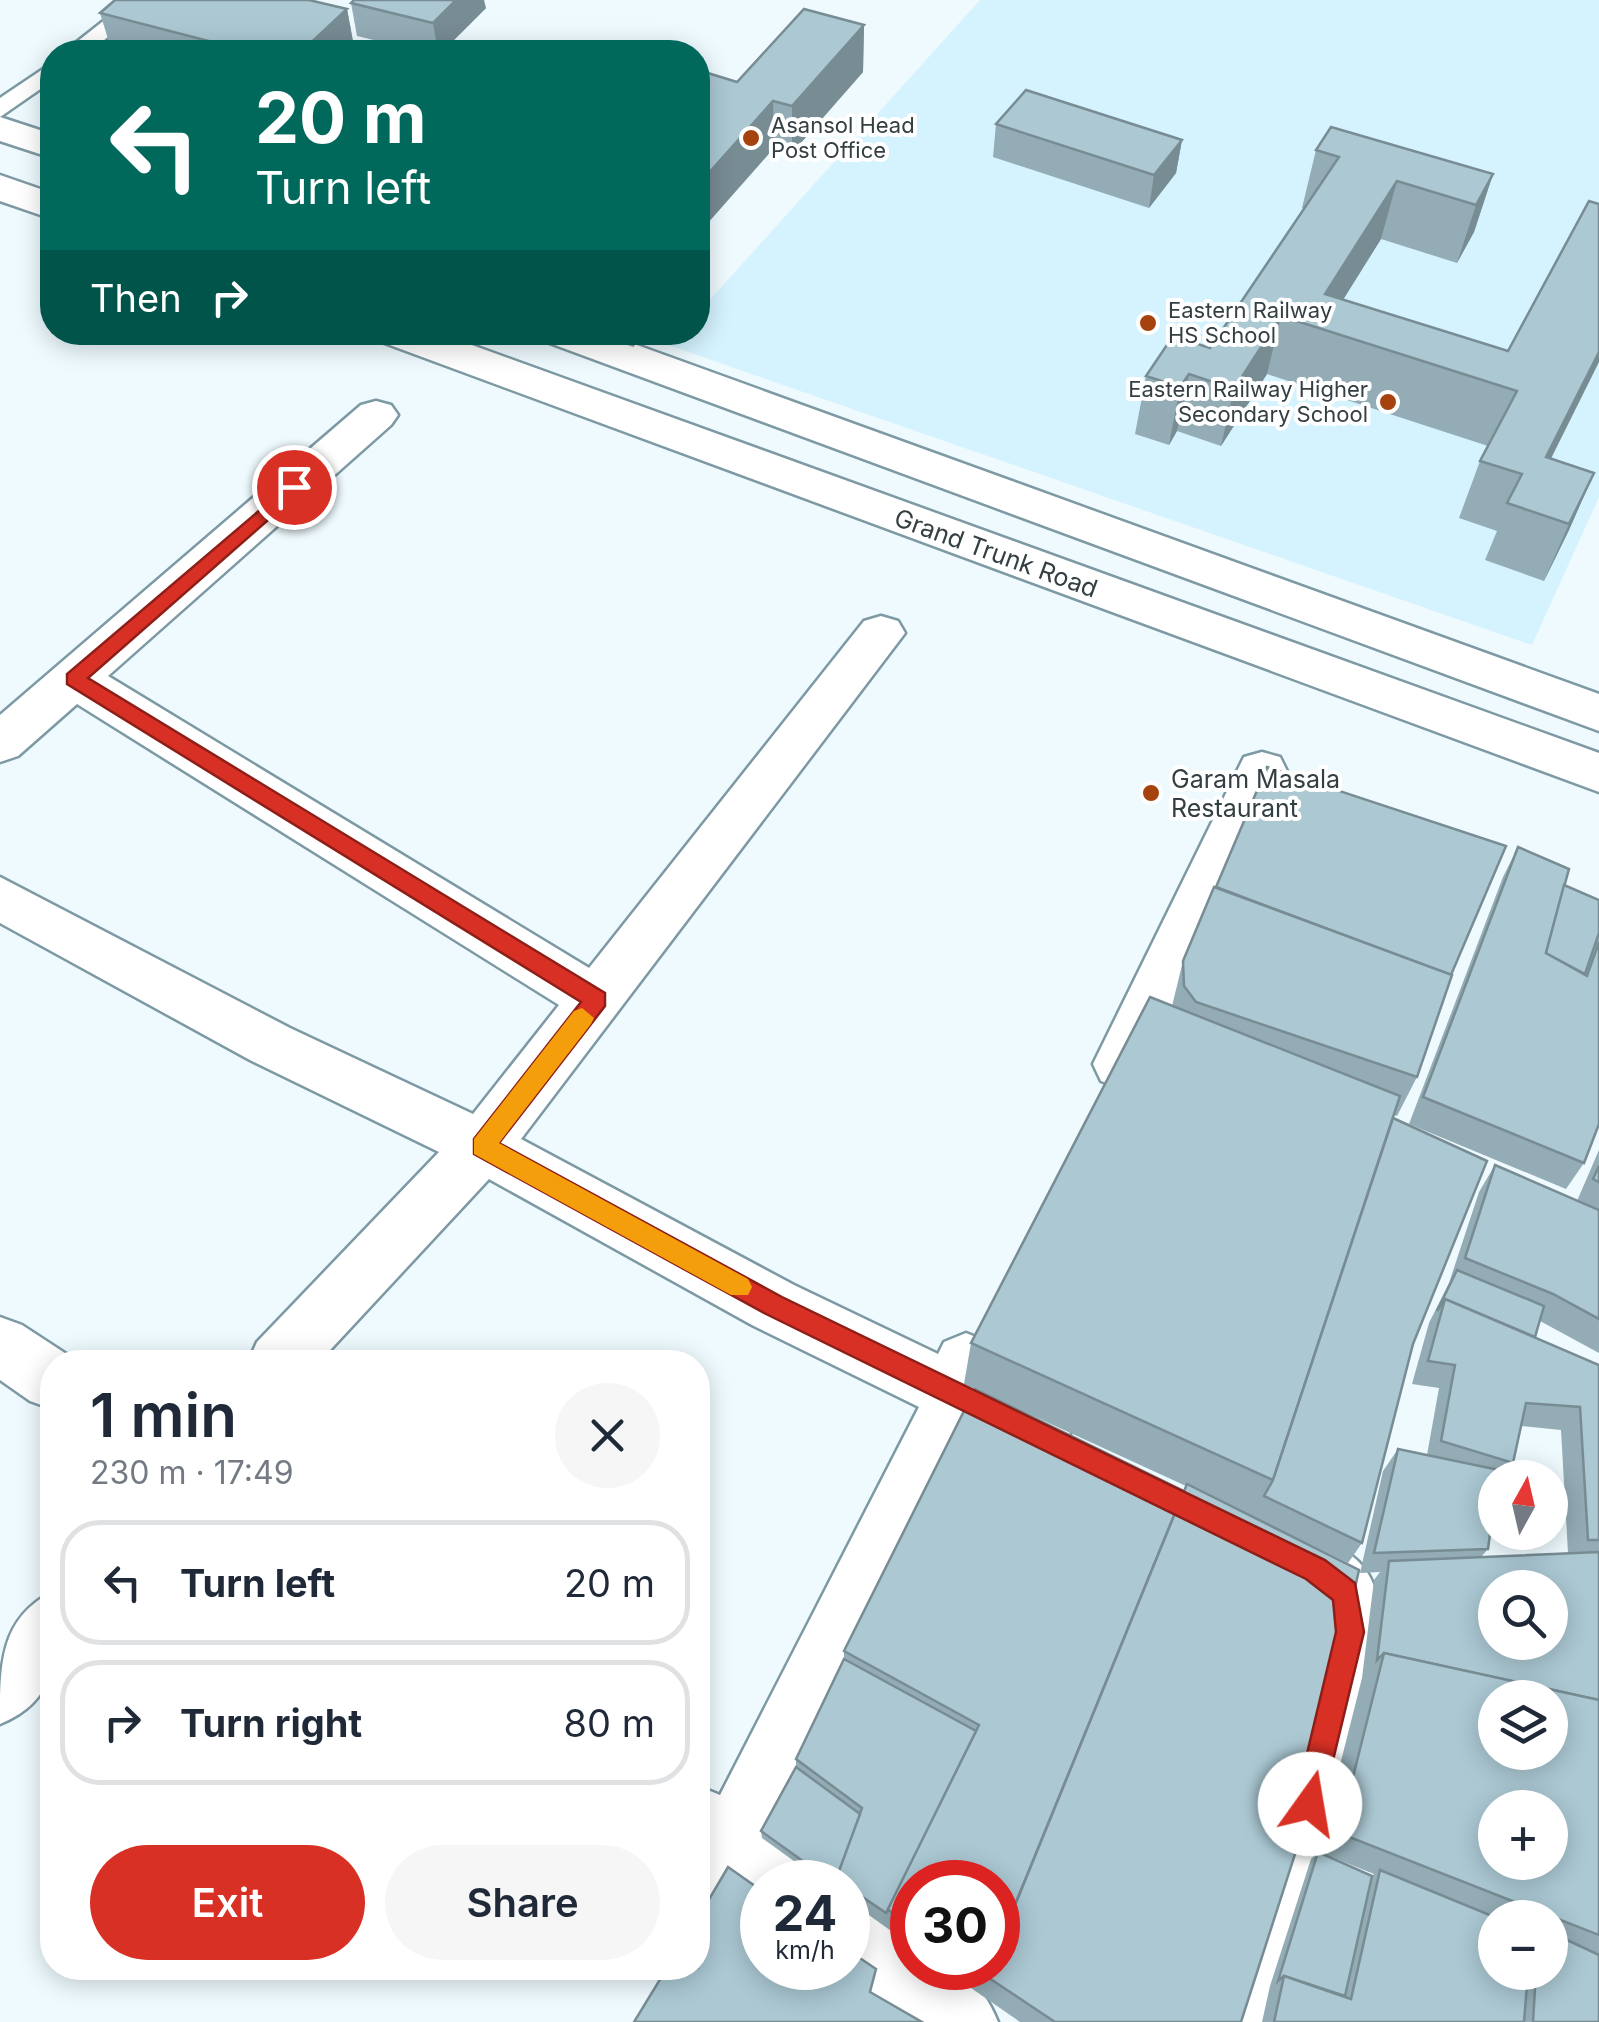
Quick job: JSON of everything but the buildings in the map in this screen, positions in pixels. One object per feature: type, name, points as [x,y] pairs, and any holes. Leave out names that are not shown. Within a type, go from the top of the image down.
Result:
[{"type":"street","points":[[0,128],[40,143]]},
{"type":"street","points":[[0,188],[40,203]]},
{"type":"street","name":"Grand Trunk Road","points":[[430,345],[1599,773]]},
{"type":"street","points":[[594,345],[1599,713]]},
{"type":"street","points":[[0,743],[376,415]]},
{"type":"street","points":[[290,1350],[482,1146],[881,632]]},
{"type":"street","points":[[74,679],[596,1000]]},
{"type":"street","points":[[1092,1118],[1262,771]]},
{"type":"street","points":[[0,898],[270,1044],[482,1146],[773,1305],[1088,1459]]},
{"type":"street","points":[[710,1905],[741,1852],[739,1832],[958,1395],[959,1376],[994,1307]]},
{"type":"street","points":[[0,1345],[40,1372]]},
{"type":"street","points":[[1254,2022],[1360,1585],[1315,1570],[1263,1544]]},
{"type":"street","points":[[0,1690],[40,1640]]},
{"type":"street","points":[[870,1950],[962,2022]]},
{"type":"lane","points":[[91,40],[144,0]]},
{"type":"lane","points":[[0,110],[40,79]]},
{"type":"shaded area","name":"Eastern Railway HS School","points":[[980,0],[1599,0],[1599,497],[1532,645],[668,345],[710,345],[710,300]]},
{"type":"slow traffic","points":[[582,1018],[482,1146],[740,1287]]},
{"type":"place","name":"Asansol Head Post Office","points":[[751,138]]},
{"type":"place","name":"Eastern Railway HS School","points":[[1148,323]]},
{"type":"place","name":"Eastern Railway Higher Secondary School","points":[[1388,402]]},
{"type":"place","name":"Garam Masala Restaurant","points":[[1151,793]]},
{"type":"route","points":[[294,487],[74,679],[596,1000],[482,1146],[773,1305],[1315,1570],[1346,1593],[1350,1632],[1310,1804]]}]
